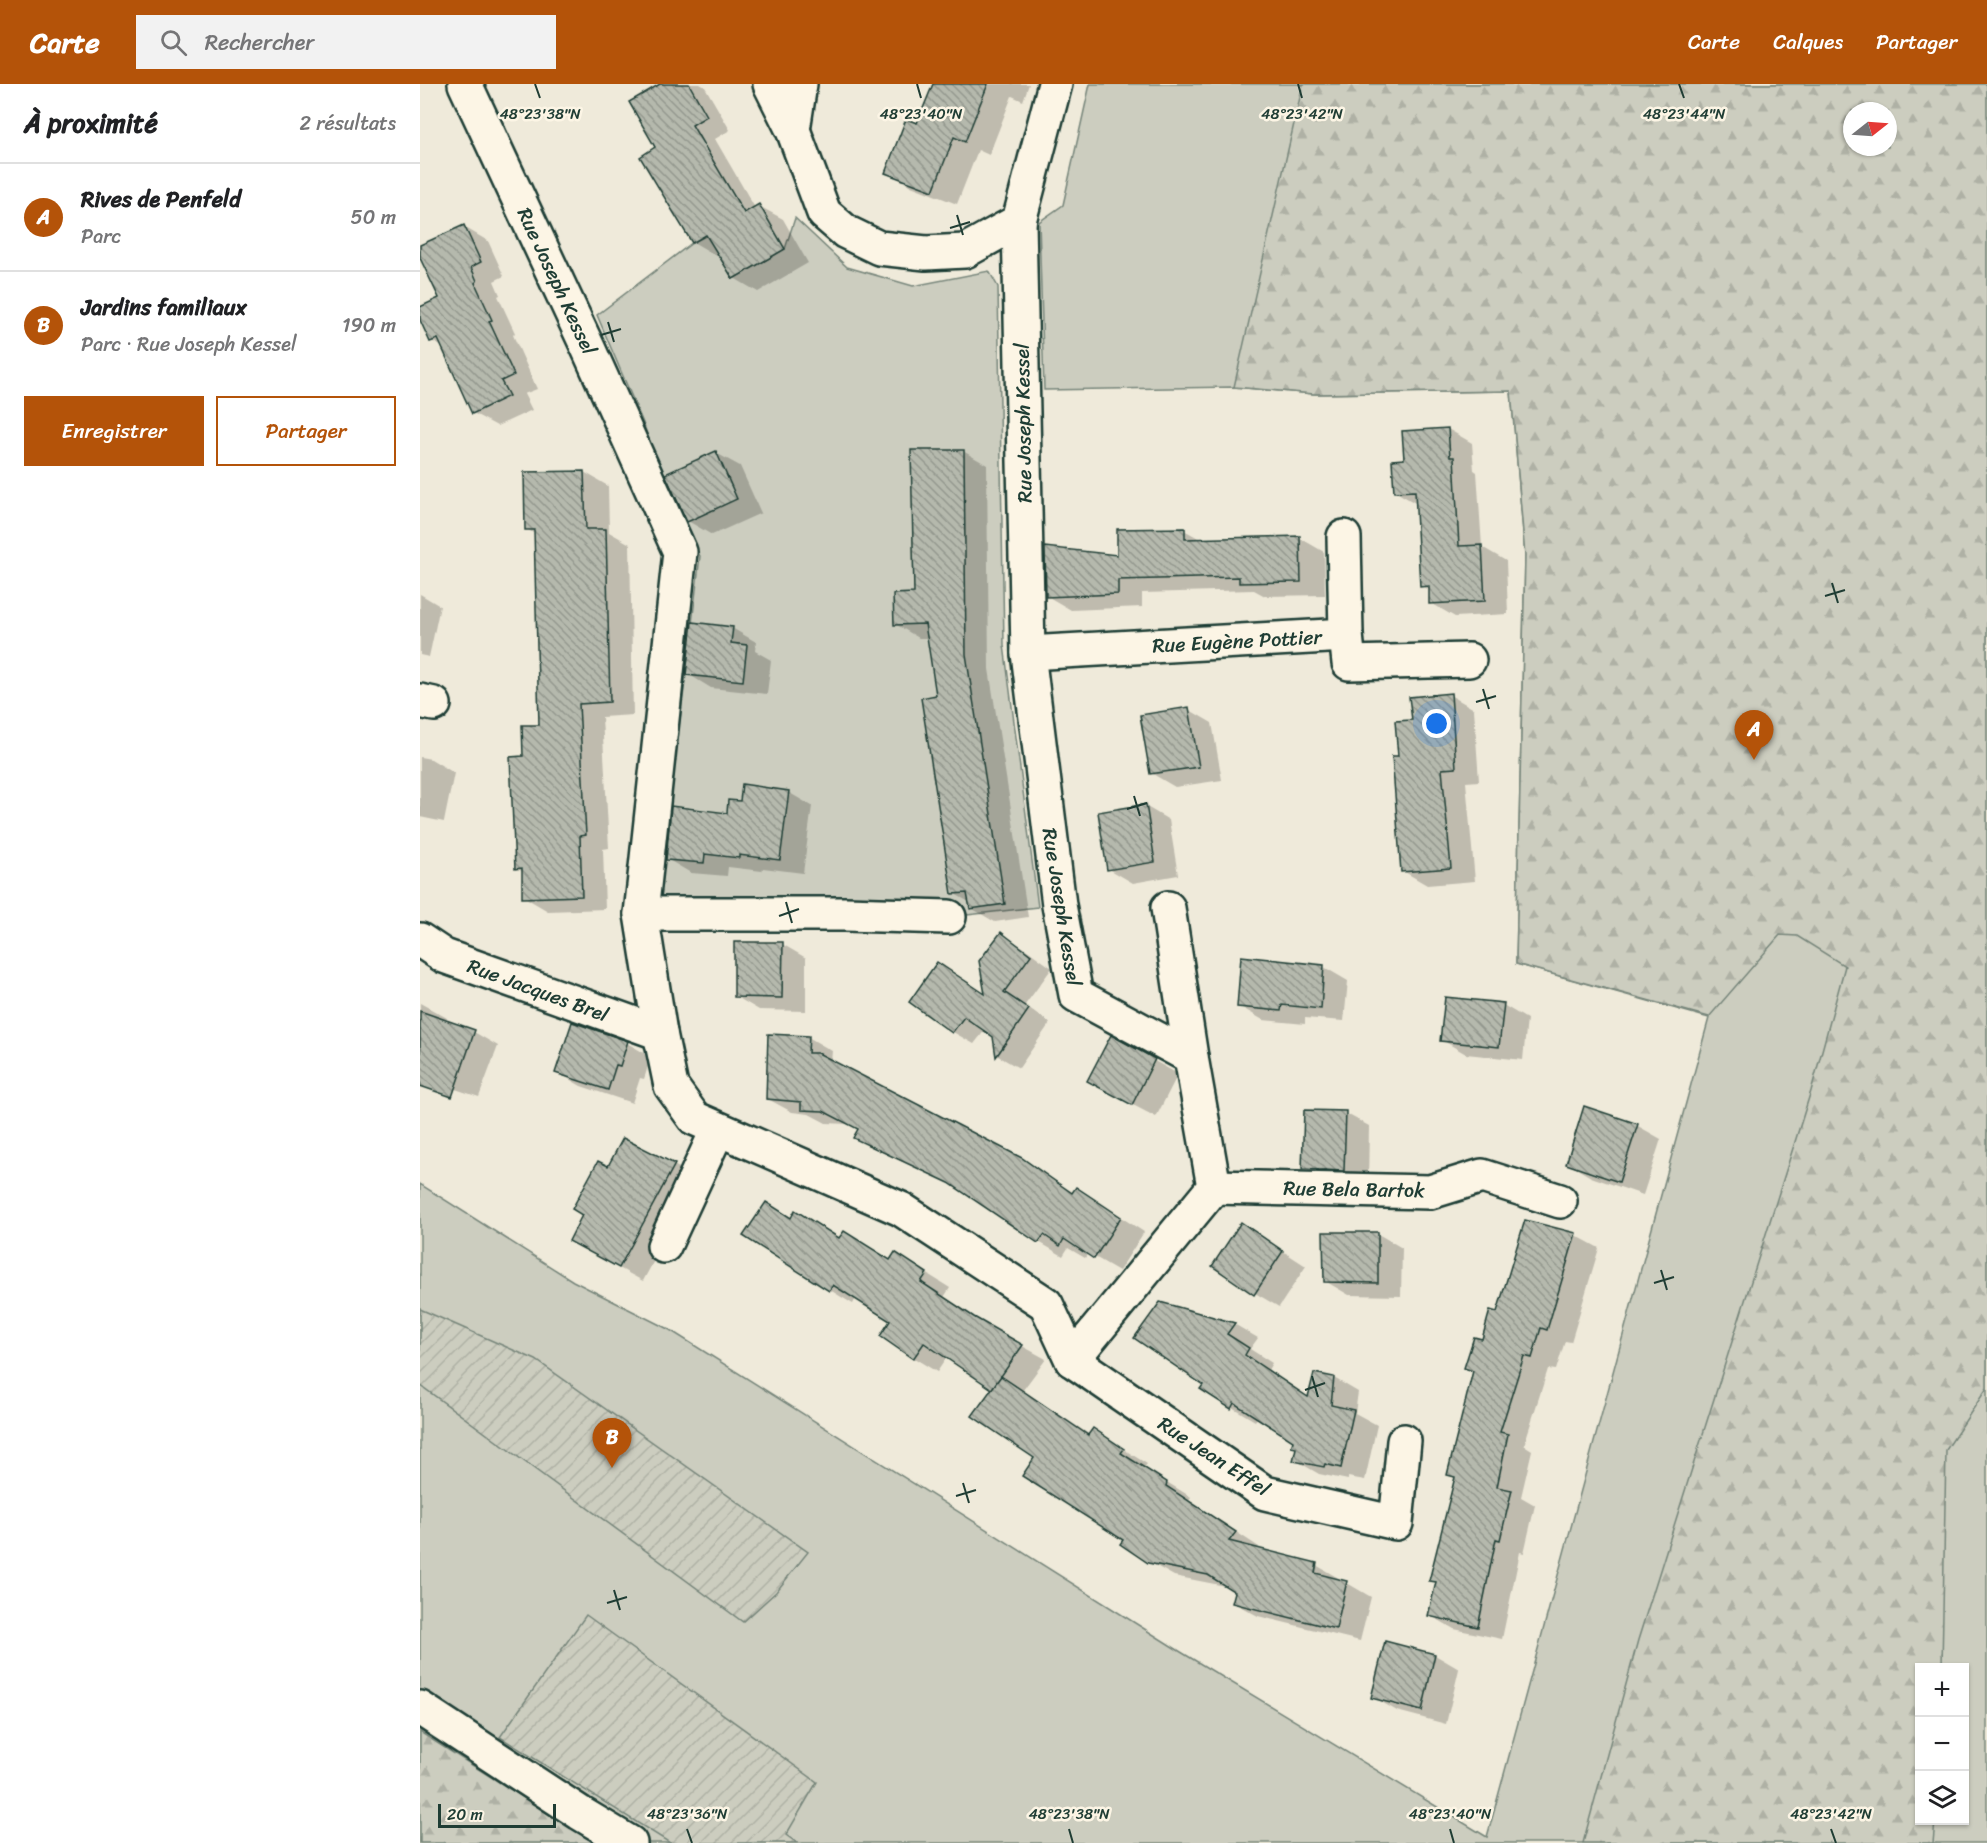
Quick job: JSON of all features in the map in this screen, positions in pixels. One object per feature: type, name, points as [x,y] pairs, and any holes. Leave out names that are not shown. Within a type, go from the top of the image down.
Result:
[{"type":"street","name":"Rue Joseph Kessel","points":[[465,84],[680,552],[641,914],[671,1086],[694,1118],[901,1209],[1046,1304],[1072,1360]]},
{"type":"street","points":[[770,84],[793,130],[824,213],[846,232],[879,248],[926,253],[965,251],[1019,221]]},
{"type":"street","points":[[793,130],[800,84]]},
{"type":"street","name":"Rue Joseph Kessel","points":[[1055,84],[1019,221],[1028,653],[1059,905],[1076,995],[1191,1057]]},
{"type":"street","name":"Rue Eugène Pottier","points":[[1028,653],[1346,635],[1344,537]]},
{"type":"street","points":[[1346,635],[1349,663],[1468,660]]},
{"type":"street","points":[[1072,1360],[1214,1187],[1168,908]]},
{"type":"street","points":[[641,914],[845,914],[949,917]]},
{"type":"street","name":"Rue Jacques Brel","points":[[420,940],[444,956],[660,1033]]},
{"type":"street","points":[[664,1246],[718,1129]]},
{"type":"street","name":"Rue Bela Bartok","points":[[1214,1187],[1430,1192],[1482,1176],[1560,1201]]},
{"type":"street","name":"Rue Jean Effel","points":[[1072,1360],[1265,1493],[1396,1524],[1404,1441]]},
{"type":"street","points":[[420,1708],[580,1813],[630,1843]]},
{"type":"green space","points":[[1090,84],[1987,84],[1987,1843],[420,1843],[420,1184],[573,1281],[670,1330],[1181,1652],[1487,1837],[1709,1018],[1516,964],[1525,556],[1511,391],[1314,394],[1234,387],[1044,390],[1039,222],[1063,205]]},
{"type":"green space","points":[[1303,84],[1987,84],[1987,1388],[1946,1450],[1942,1663],[1915,1663],[1915,1825],[1935,1825],[1933,1843],[1583,1843],[1638,1640],[1811,1091],[1845,966],[1797,936],[1780,935],[1709,1017],[1516,964],[1525,556],[1511,391],[1314,394],[1234,387]]},
{"type":"green space","points":[[795,218],[847,267],[913,286],[989,271],[998,287],[1004,645],[1038,907],[949,917],[655,903],[700,556],[662,475],[643,423],[597,315],[692,243],[707,235],[733,279],[785,249]]},
{"type":"green space","points":[[420,1309],[536,1360],[808,1552],[776,1592],[743,1622],[420,1385]]},
{"type":"green space","points":[[586,1615],[817,1782],[786,1835],[797,1843],[670,1843],[500,1737]]},
{"type":"green space","points":[[420,1732],[595,1843],[420,1843]]},
{"type":"building","points":[[660,84],[689,84],[707,116],[692,125],[744,213],[759,204],[785,249],[733,279],[706,235],[692,243],[640,157],[655,147],[629,102]]},
{"type":"building","points":[[933,84],[988,84],[965,142],[954,137],[933,191],[885,173],[906,119],[917,123]]},
{"type":"building","points":[[464,225],[481,262],[471,267],[477,281],[475,283],[492,320],[489,321],[514,375],[501,381],[509,396],[472,414],[438,339],[430,342],[420,320],[420,307],[439,298],[420,258],[420,245]]},
{"type":"building","points":[[1448,428],[1450,457],[1454,457],[1459,546],[1482,545],[1485,601],[1429,604],[1429,586],[1420,587],[1415,491],[1394,492],[1392,460],[1404,459],[1402,431]]},
{"type":"building","points":[[911,450],[964,450],[966,654],[1005,904],[970,909],[967,893],[952,894],[921,698],[936,695],[925,624],[894,625],[893,594],[914,593]]},
{"type":"building","points":[[716,451],[737,499],[687,522],[665,474]]},
{"type":"building","points":[[584,471],[586,529],[606,529],[610,702],[579,704],[586,835],[580,836],[582,896],[522,898],[522,868],[515,869],[510,757],[523,756],[522,725],[539,725],[534,530],[525,530],[524,472]]},
{"type":"building","points":[[1185,528],[1185,539],[1300,536],[1301,582],[1239,583],[1239,577],[1118,580],[1118,594],[1046,597],[1045,547],[1117,555],[1117,529]]},
{"type":"building","points":[[692,622],[733,627],[731,643],[747,645],[743,681],[686,675]]},
{"type":"building","points":[[1451,693],[1456,768],[1442,769],[1451,868],[1401,872],[1392,756],[1398,756],[1395,721],[1412,720],[1409,697]]},
{"type":"building","points":[[1189,707],[1199,767],[1150,774],[1140,715]]},
{"type":"building","points":[[742,784],[789,791],[780,860],[705,854],[704,863],[666,860],[671,806],[727,813],[728,800],[740,801]]},
{"type":"building","points":[[1146,804],[1155,862],[1107,870],[1098,812]]},
{"type":"building","points":[[1001,932],[1031,955],[1004,992],[1029,1009],[996,1057],[993,1037],[964,1017],[952,1033],[909,1002],[937,962],[985,994],[979,961]]},
{"type":"building","points":[[734,942],[783,942],[782,998],[734,997]]},
{"type":"building","points":[[1241,956],[1324,965],[1321,1009],[1282,1005],[1281,1011],[1237,1007]]},
{"type":"building","points":[[1445,997],[1504,1003],[1499,1047],[1440,1041]]},
{"type":"building","points":[[420,1011],[475,1030],[452,1097],[420,1086]]},
{"type":"building","points":[[572,1022],[628,1041],[620,1066],[616,1065],[608,1090],[555,1073]]},
{"type":"building","points":[[768,1034],[809,1036],[808,1053],[818,1053],[1022,1158],[1072,1193],[1076,1187],[1121,1217],[1094,1259],[1064,1239],[1060,1246],[1044,1235],[1038,1243],[949,1183],[853,1138],[858,1129],[823,1111],[801,1110],[801,1102],[766,1099]]},
{"type":"building","points":[[1111,1035],[1155,1059],[1132,1105],[1087,1081]]},
{"type":"building","points":[[1584,1106],[1638,1124],[1619,1182],[1566,1164]]},
{"type":"building","points":[[1304,1110],[1346,1111],[1344,1171],[1302,1169]]},
{"type":"building","points":[[623,1138],[675,1164],[619,1268],[569,1241],[582,1215],[572,1209],[598,1161],[608,1166]]},
{"type":"building","points":[[766,1202],[791,1218],[795,1210],[839,1238],[844,1231],[890,1260],[895,1252],[927,1273],[921,1282],[974,1317],[1023,1345],[992,1389],[924,1343],[913,1359],[880,1336],[890,1321],[833,1285],[829,1291],[743,1236]]},
{"type":"building","points":[[1525,1220],[1576,1233],[1547,1330],[1541,1328],[1532,1358],[1524,1356],[1500,1432],[1508,1434],[1497,1487],[1512,1490],[1500,1540],[1496,1539],[1478,1627],[1428,1616],[1436,1582],[1429,1581],[1455,1477],[1447,1475],[1473,1371],[1464,1368],[1474,1337],[1482,1339],[1490,1310],[1497,1312]]},
{"type":"building","points":[[1241,1222],[1283,1251],[1254,1295],[1212,1266]]},
{"type":"building","points":[[1323,1232],[1378,1232],[1378,1283],[1324,1282]]},
{"type":"building","points":[[1160,1302],[1235,1323],[1227,1334],[1249,1348],[1245,1355],[1308,1397],[1314,1373],[1334,1377],[1331,1405],[1354,1410],[1341,1468],[1293,1461],[1296,1448],[1291,1447],[1293,1441],[1234,1403],[1231,1409],[1200,1389],[1203,1385],[1134,1338]]},
{"type":"building","points":[[1001,1376],[1088,1435],[1093,1428],[1124,1449],[1121,1453],[1167,1482],[1166,1486],[1236,1532],[1229,1541],[1317,1563],[1315,1573],[1347,1581],[1336,1629],[1232,1603],[1235,1592],[1208,1575],[1148,1563],[1120,1544],[1123,1540],[1022,1476],[1034,1458],[972,1416]]},
{"type":"building","points":[[1385,1641],[1435,1654],[1422,1711],[1371,1698]]},
{"type":"place","name":"Rives de Penfeld","points":[[1754,760]]},
{"type":"place","name":"Jardins familiaux","points":[[612,1468]]}]
